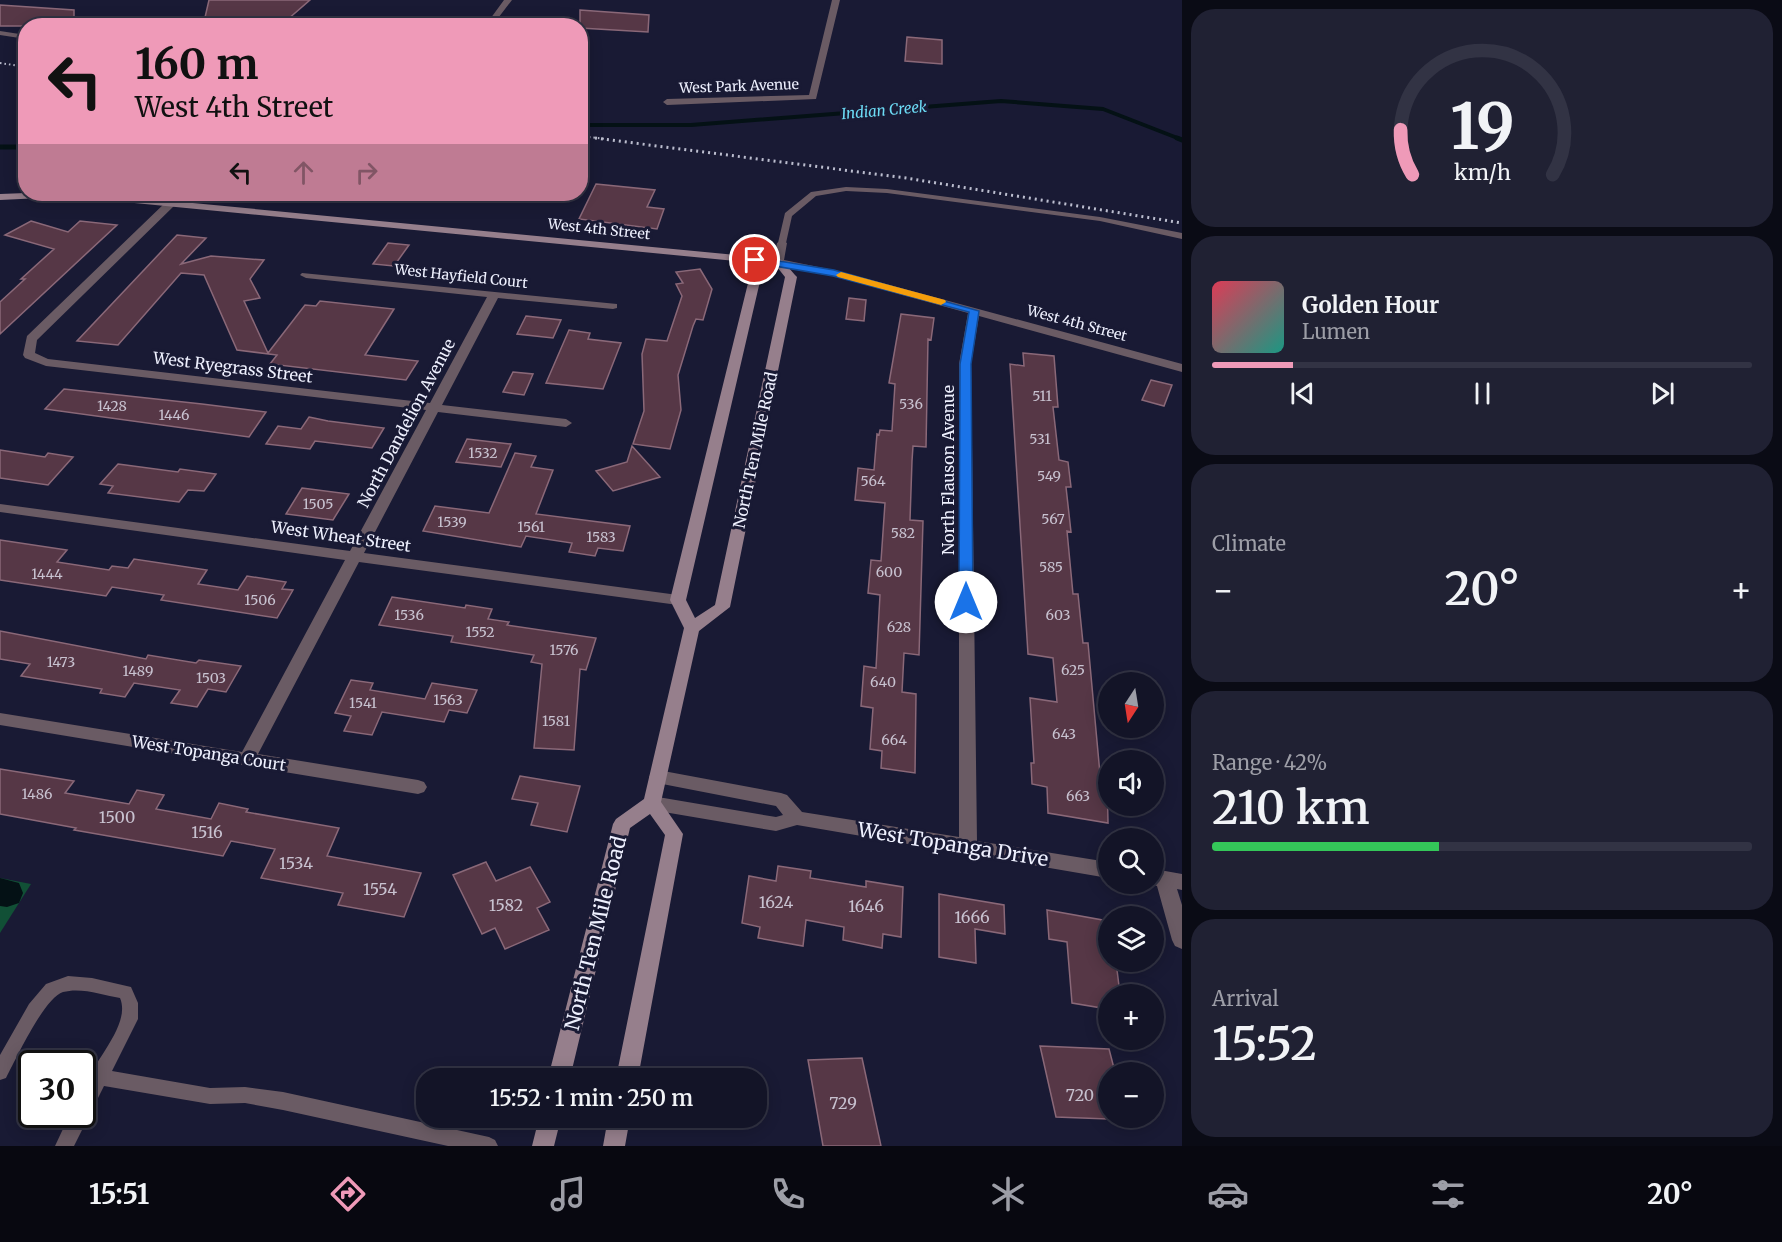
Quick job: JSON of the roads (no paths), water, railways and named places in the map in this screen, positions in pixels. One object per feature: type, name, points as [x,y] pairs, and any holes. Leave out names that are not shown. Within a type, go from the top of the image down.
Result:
[{"type":"main road","name":"West 4th Street","points":[[0,197],[18,196]]},
{"type":"main road","name":"West 4th Street","points":[[147,201],[778,262]]},
{"type":"main road","points":[[629,1068],[674,834],[652,802],[692,628],[678,600],[756,275],[778,262]]},
{"type":"main road","name":"North Ten Mile Road","points":[[692,628],[722,607],[790,277],[778,262]]},
{"type":"main road","name":"North Ten Mile Road","points":[[561,1068],[622,824],[652,802]]},
{"type":"main road","points":[[543,1146],[548,1128]]},
{"type":"main road","points":[[614,1146],[617,1128]]},
{"type":"street","points":[[494,18],[508,0]]},
{"type":"street","name":"West Park Avenue","points":[[667,102],[813,97],[836,0]]},
{"type":"street","points":[[0,33],[18,36]]},
{"type":"street","name":"West Ryegrass Street","points":[[171,203],[31,339],[29,355],[46,362],[566,423]]},
{"type":"street","points":[[778,262],[782,243]]},
{"type":"street","name":"West 4th Street","points":[[778,262],[834,273],[1182,368]]},
{"type":"street","name":"West Hayfield Court","points":[[306,275],[613,306]]},
{"type":"street","name":"North Dandelion Avenue","points":[[247,759],[495,294]]},
{"type":"street","name":"North Flauson Avenue","points":[[968,846],[965,364],[974,311]]},
{"type":"street","name":"West Wheat Street","points":[[0,508],[678,600]]},
{"type":"street","name":"West Topanga Court","points":[[0,719],[418,787]]},
{"type":"street","points":[[658,777],[782,800],[797,818]]},
{"type":"street","name":"West Topanga Drive","points":[[652,802],[776,824],[797,818],[1098,868]]},
{"type":"street","points":[[1167,879],[1182,940]]},
{"type":"lane","points":[[782,243],[788,215],[814,194],[846,189],[887,191],[1100,219],[1182,236]]},
{"type":"lane","points":[[0,1072],[44,996],[58,985],[74,984],[125,992],[130,1003],[130,1019],[96,1084]]},
{"type":"lane","points":[[100,1077],[210,1096],[245,1095],[283,1101],[489,1146]]},
{"type":"lane","points":[[64,1146],[73,1128]]},
{"type":"waterway","name":"Indian Creek","points":[[588,125],[691,125],[1001,101],[1103,109],[1180,139]]},
{"type":"waterway","name":"Indian Creek","points":[[1177,138],[1182,140]]},
{"type":"waterway","name":"Indian Creek","points":[[0,147],[18,147]]},
{"type":"waterway","points":[[0,892],[7,893]]},
{"type":"railway","points":[[0,63],[18,66]]},
{"type":"railway","points":[[588,137],[606,139]]},
{"type":"railway","points":[[595,138],[906,178],[1182,223]]}]
